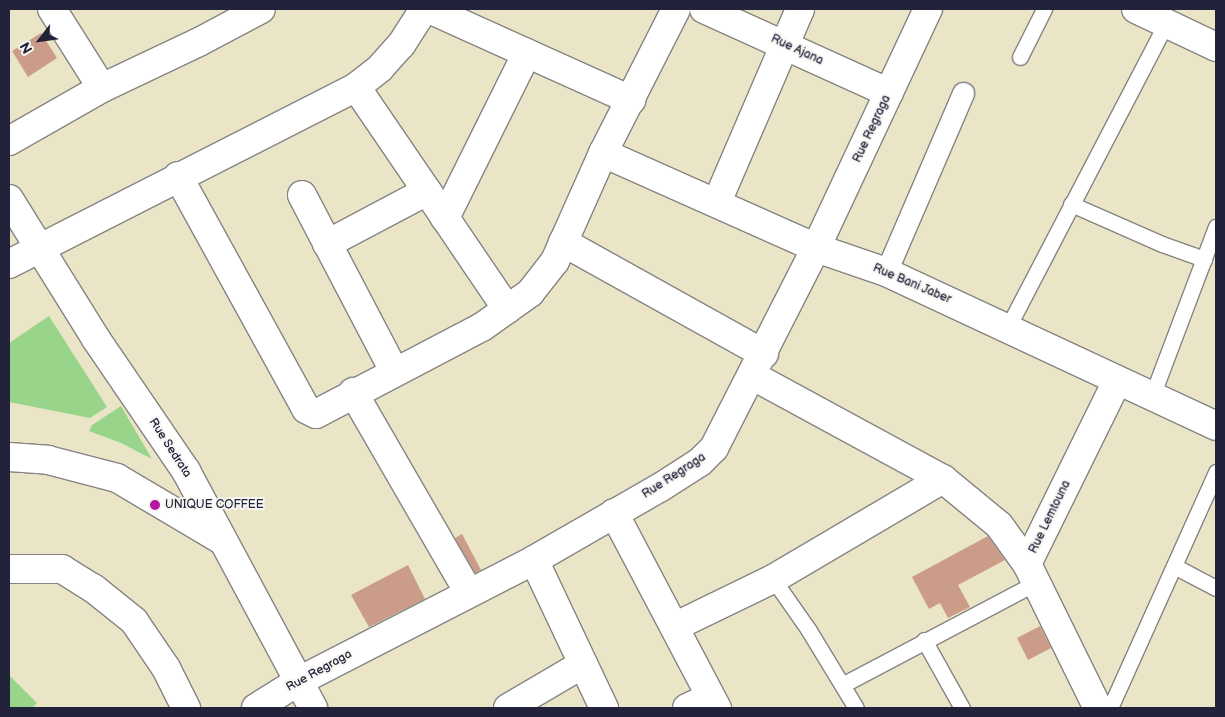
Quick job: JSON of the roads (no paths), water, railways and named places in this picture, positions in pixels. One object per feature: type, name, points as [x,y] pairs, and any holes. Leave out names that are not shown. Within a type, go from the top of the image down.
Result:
[{"type":"street","points":[[52,9],[102,88]]},
{"type":"street","points":[[9,141],[102,88],[200,42],[261,9]]},
{"type":"street","points":[[9,264],[178,176],[356,87],[380,68],[401,45],[424,9]]},
{"type":"street","points":[[429,9],[631,100]]},
{"type":"street","points":[[178,176],[306,409],[316,414],[394,371],[482,327],[530,293],[555,261],[603,153],[676,9]]},
{"type":"street","name":"Rue Ajana","points":[[704,9],[785,44],[889,93]]},
{"type":"street","points":[[717,202],[800,9]]},
{"type":"street","name":"Rue Regraga","points":[[256,708],[299,681],[468,591],[534,560],[661,487],[700,462],[714,448],[759,365],[928,9]]},
{"type":"street","points":[[1136,9],[1216,47]]},
{"type":"street","points":[[445,218],[527,53]]},
{"type":"street","points":[[356,87],[507,310]]},
{"type":"street","points":[[886,272],[963,94]]},
{"type":"street","name":"Rue Bani Jaber","points":[[603,153],[717,202],[816,248],[886,272],[1008,327],[1216,426]]},
{"type":"street","points":[[327,244],[427,191]]},
{"type":"street","points":[[302,195],[394,371]]},
{"type":"street","name":"Rue Sedrata","points":[[9,199],[39,248],[186,471],[313,708]]},
{"type":"street","points":[[563,242],[944,479],[999,525],[1032,573],[1098,708]]},
{"type":"street","name":"Rue Lemtouna","points":[[1032,573],[1117,380]]},
{"type":"street","points":[[354,392],[468,591]]},
{"type":"street","points":[[9,457],[48,460],[117,478],[225,542]]},
{"type":"street","points":[[676,626],[773,579],[944,479]]},
{"type":"street","points":[[614,513],[676,626],[705,705]]},
{"type":"street","points":[[534,560],[604,708]]},
{"type":"street","points":[[9,569],[62,570],[93,588],[134,621],[166,668],[186,708]]},
{"type":"street","points":[[508,708],[583,664]]},
{"type":"lane","points":[[1020,57],[1044,9]]},
{"type":"lane","points":[[1008,327],[1166,23]]},
{"type":"lane","points":[[1071,204],[1162,244],[1204,259]]},
{"type":"lane","points":[[1152,396],[1216,227]]},
{"type":"lane","points":[[1110,708],[1216,472]]},
{"type":"lane","points":[[1174,566],[1216,588]]},
{"type":"lane","points":[[842,685],[924,640],[1032,573]]},
{"type":"lane","points":[[773,579],[856,708]]},
{"type":"lane","points":[[924,640],[962,708]]},
{"type":"place","name":"UNIQUE COFFEE","points":[[155,505]]}]
